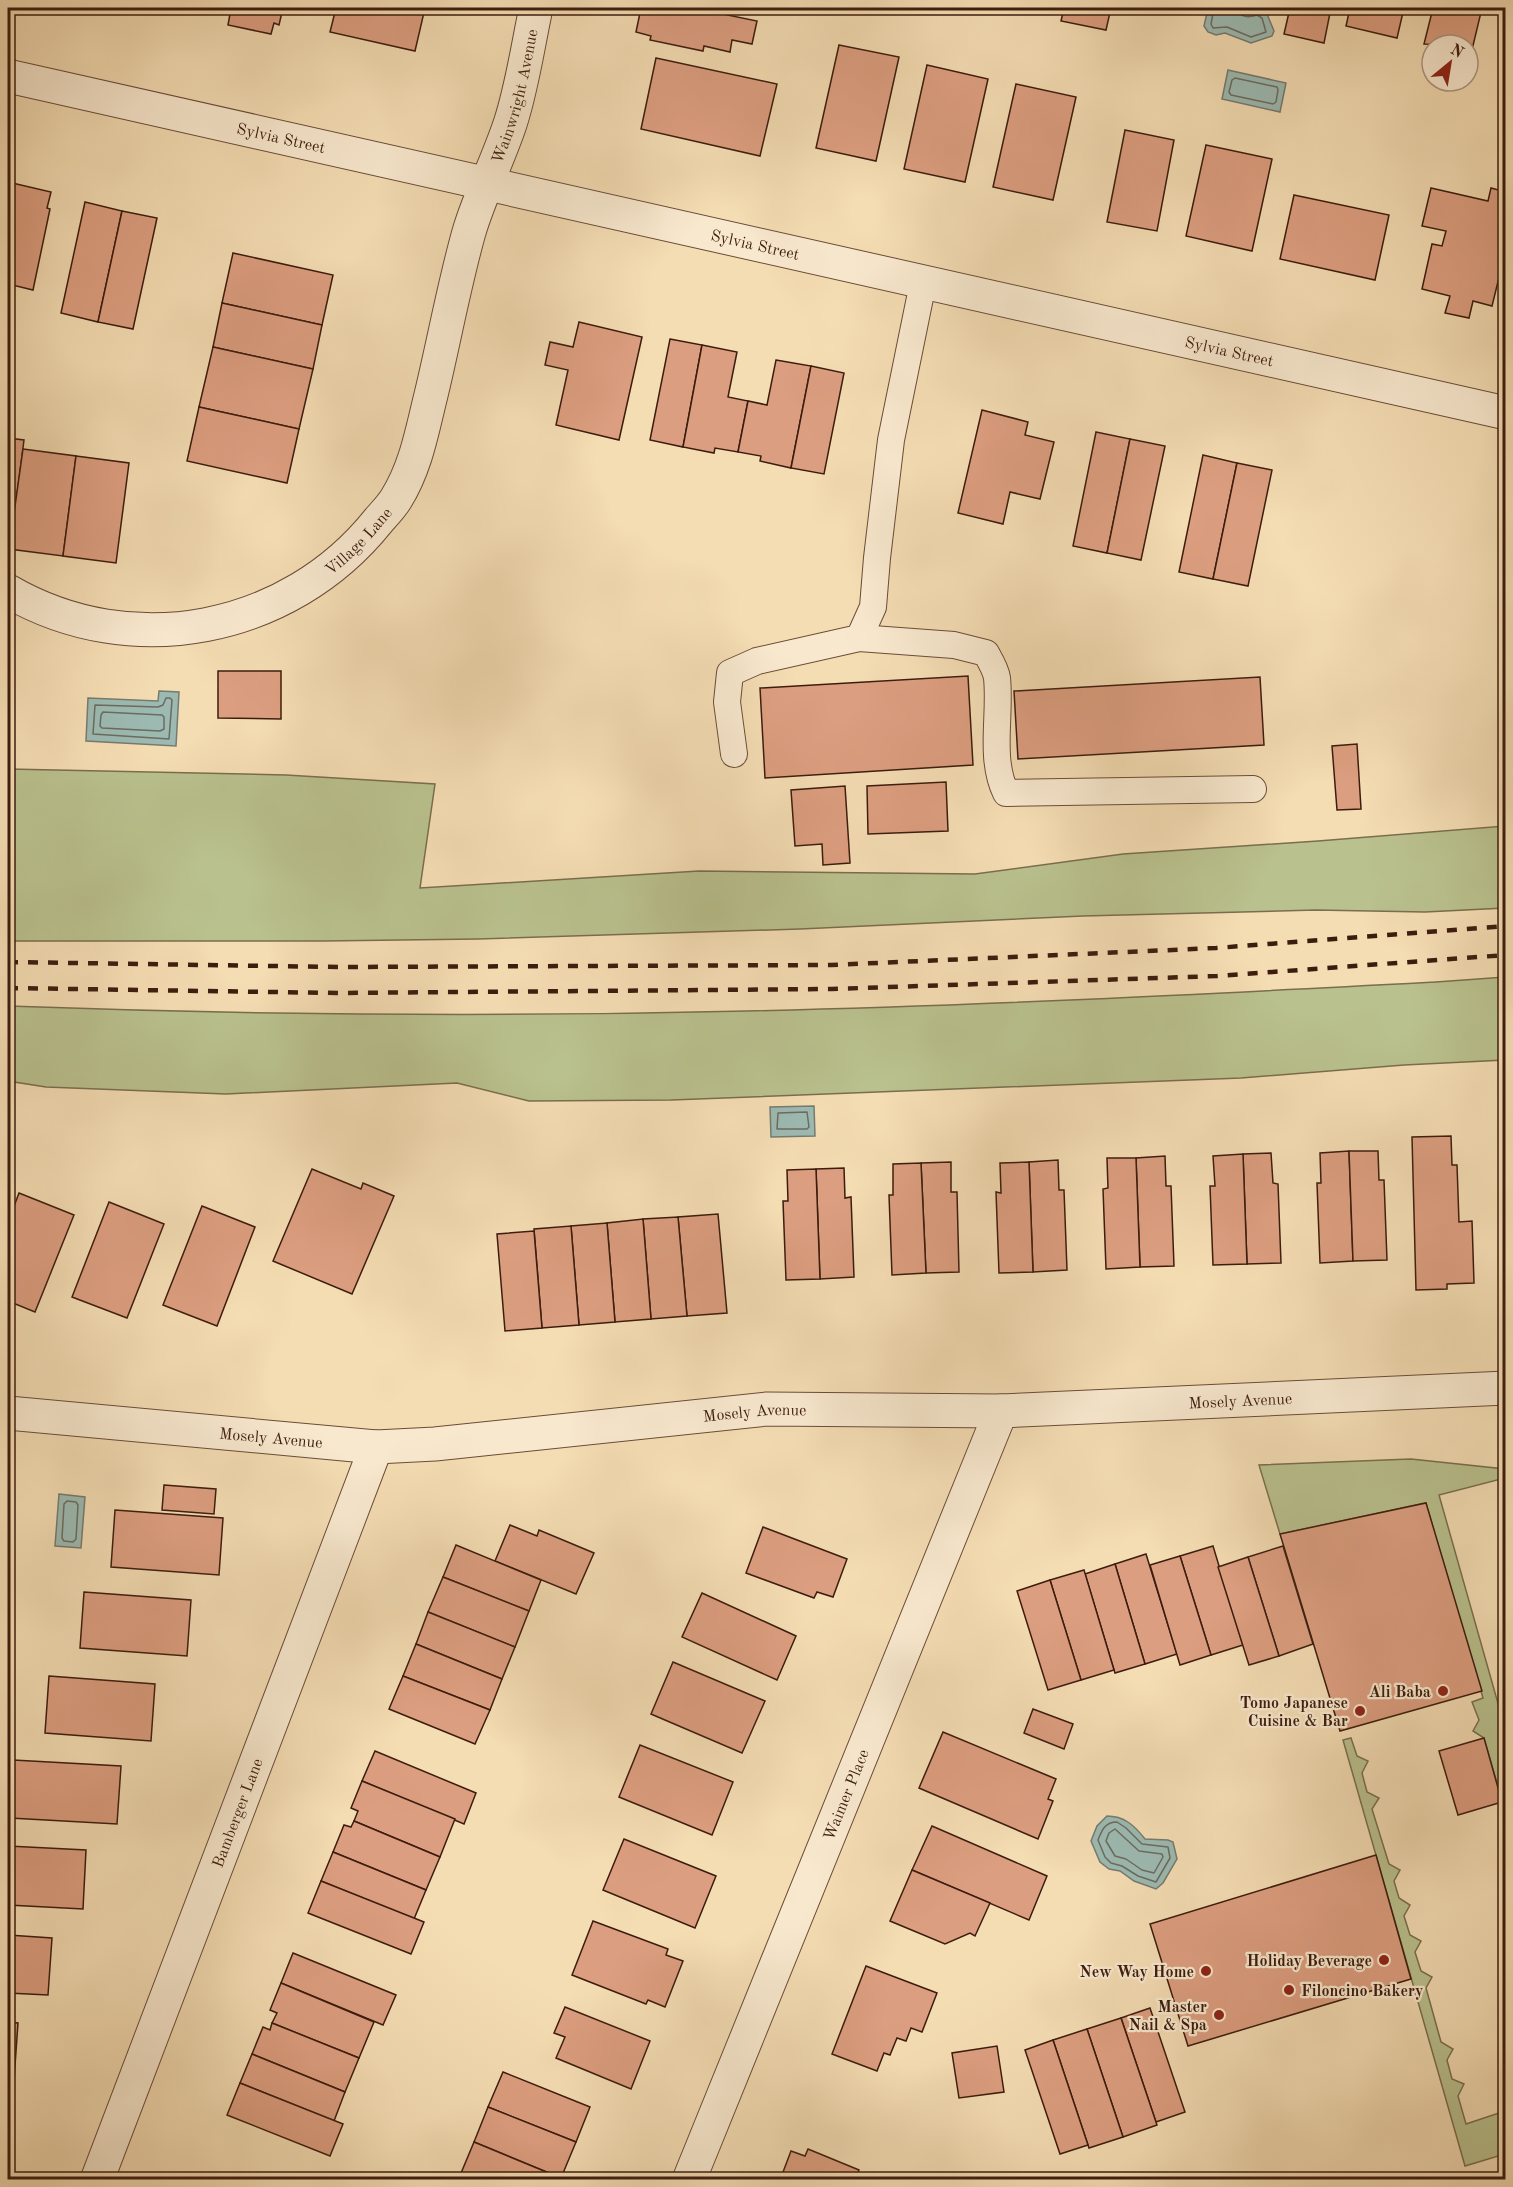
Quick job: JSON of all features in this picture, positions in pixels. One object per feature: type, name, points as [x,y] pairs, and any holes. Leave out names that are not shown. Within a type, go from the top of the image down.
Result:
[{"type":"street","name":"Wainwright Avenue","points":[[487,184],[510,122],[536,8]]},
{"type":"street","name":"Sylvia Street","points":[[8,76],[1506,413]]},
{"type":"street","name":"Village Lane","points":[[8,591],[29,604],[84,623],[137,630],[196,628],[261,610],[314,582],[358,545],[396,499],[415,461],[470,231],[487,184]]},
{"type":"street","name":"Mosely Avenue","points":[[8,1413],[376,1446],[435,1444],[767,1409],[1001,1412],[1506,1388]]},
{"type":"street","name":"Waimer Place","points":[[688,2180],[1001,1412]]},
{"type":"street","name":"Bamberger Lane","points":[[97,2180],[376,1446]]},
{"type":"lane","points":[[859,638],[873,607],[891,440],[923,283]]},
{"type":"lane","points":[[734,754],[727,702],[730,674],[757,661],[859,638],[954,645],[986,653],[997,676],[997,757],[999,779],[1005,793],[1253,789]]},
{"type":"green space","points":[[8,769],[286,775],[435,784],[420,888],[699,871],[975,874],[1123,854],[1505,826],[1505,908],[1425,912],[1316,910],[1083,916],[800,929],[478,939],[8,941]]},
{"type":"green space","points":[[1505,977],[1505,1060],[1404,1065],[1241,1078],[671,1100],[529,1101],[457,1083],[226,1094],[46,1087],[8,1081],[8,1006],[378,1014],[655,1013],[1005,1003]]},
{"type":"green space","points":[[1411,1459],[1505,1469],[1505,1478],[1439,1495],[1505,1728],[1505,1811],[1484,1738],[1473,1731],[1479,1720],[1472,1702],[1483,1698],[1426,1503],[1280,1534],[1259,1465]]},
{"type":"green space","points":[[1351,1738],[1357,1756],[1368,1761],[1362,1773],[1367,1792],[1379,1798],[1372,1809],[1389,1864],[1400,1870],[1394,1881],[1399,1898],[1410,1905],[1404,1916],[1410,1935],[1421,1941],[1415,1952],[1421,1971],[1432,1977],[1426,1988],[1441,2042],[1453,2049],[1447,2060],[1452,2079],[1464,2084],[1458,2096],[1466,2124],[1499,2113],[1505,2139],[1505,2154],[1465,2166],[1343,1740]]},
{"type":"water","points":[[1208,8],[1262,10],[1267,14],[1274,31],[1272,36],[1251,43],[1225,33],[1216,35],[1208,32],[1204,26]]},
{"type":"water","points":[[1228,70],[1286,83],[1280,112],[1222,99]]},
{"type":"water","points":[[159,691],[179,692],[176,746],[86,741],[88,698],[158,701]]},
{"type":"water","points":[[814,1106],[815,1136],[771,1137],[770,1107]]},
{"type":"water","points":[[59,1494],[85,1497],[81,1548],[55,1546]]},
{"type":"water","points":[[1107,1816],[1128,1822],[1145,1839],[1173,1842],[1177,1859],[1163,1883],[1156,1889],[1134,1881],[1120,1871],[1109,1869],[1100,1862],[1091,1841],[1097,1826]]},
{"type":"building","points":[[226,8],[283,8],[279,25],[274,23],[271,34],[228,25],[230,14],[225,13]]},
{"type":"building","points":[[336,8],[425,8],[415,51],[330,32]]},
{"type":"building","points":[[641,8],[709,8],[708,11],[757,21],[752,44],[732,40],[730,52],[704,46],[703,51],[650,40],[651,36],[636,32]]},
{"type":"building","points":[[1064,8],[1111,8],[1106,30],[1061,21]]},
{"type":"building","points":[[1290,8],[1331,8],[1324,43],[1284,34]]},
{"type":"building","points":[[1350,8],[1404,8],[1397,38],[1346,26]]},
{"type":"building","points":[[1433,8],[1482,8],[1476,33],[1427,33]]},
{"type":"building","points":[[839,45],[899,57],[876,161],[816,148]]},
{"type":"building","points":[[656,58],[777,84],[760,156],[641,129]]},
{"type":"building","points":[[927,65],[988,79],[965,182],[904,169]]},
{"type":"building","points":[[1016,84],[1076,97],[1053,200],[993,187]]},
{"type":"building","points":[[1125,130],[1174,140],[1157,231],[1107,222]]},
{"type":"building","points":[[1206,145],[1272,159],[1252,251],[1186,236]]},
{"type":"building","points":[[8,182],[51,192],[47,208],[50,209],[33,290],[8,284]]},
{"type":"building","points":[[1431,188],[1488,201],[1491,188],[1506,192],[1506,249],[1492,306],[1473,301],[1469,318],[1445,313],[1450,296],[1422,289],[1432,244],[1442,246],[1446,231],[1422,226]]},
{"type":"building","points":[[1294,195],[1389,215],[1375,280],[1280,259]]},
{"type":"building","points":[[85,202],[122,211],[98,322],[61,313]]},
{"type":"building","points":[[122,211],[157,218],[133,329],[98,322]]},
{"type":"building","points":[[233,253],[333,275],[322,325],[222,303]]},
{"type":"building","points":[[222,303],[322,325],[313,369],[213,347]]},
{"type":"building","points":[[579,322],[642,337],[619,440],[556,425],[568,370],[545,365],[550,342],[573,347]]},
{"type":"building","points":[[670,339],[702,345],[683,447],[650,440]]},
{"type":"building","points":[[702,345],[737,352],[728,397],[748,401],[738,452],[715,448],[714,453],[683,447]]},
{"type":"building","points":[[213,347],[313,369],[299,429],[199,407]]},
{"type":"building","points":[[776,360],[811,366],[791,468],[760,461],[761,456],[738,452],[748,401],[767,405]]},
{"type":"building","points":[[811,366],[844,373],[824,474],[791,468]]},
{"type":"building","points":[[199,407],[299,429],[287,483],[187,461]]},
{"type":"building","points":[[982,410],[1028,422],[1025,435],[1054,442],[1040,499],[1010,492],[1003,524],[958,513]]},
{"type":"building","points":[[1096,432],[1130,439],[1107,553],[1073,546]]},
{"type":"building","points":[[8,438],[24,440],[11,541],[8,540]]},
{"type":"building","points":[[1130,439],[1165,446],[1141,560],[1107,553]]},
{"type":"building","points":[[23,449],[76,456],[63,556],[9,549]]},
{"type":"building","points":[[1203,455],[1237,463],[1213,579],[1179,572]]},
{"type":"building","points":[[76,456],[129,463],[116,563],[63,556]]},
{"type":"building","points":[[1237,463],[1272,470],[1248,586],[1213,579]]},
{"type":"building","points":[[218,671],[281,671],[281,719],[218,718]]},
{"type":"building","points":[[968,676],[973,765],[765,778],[760,688]]},
{"type":"building","points":[[1260,677],[1264,745],[1018,759],[1014,691]]},
{"type":"building","points":[[1357,744],[1361,809],[1337,810],[1332,746]]},
{"type":"building","points":[[946,782],[948,831],[868,834],[867,786]]},
{"type":"building","points":[[845,786],[850,863],[823,865],[822,844],[795,846],[791,790]]},
{"type":"building","points":[[1451,1136],[1452,1165],[1457,1165],[1459,1222],[1472,1221],[1474,1283],[1447,1284],[1447,1289],[1416,1290],[1412,1137]]},
{"type":"building","points":[[1349,1151],[1353,1261],[1320,1263],[1317,1183],[1321,1183],[1320,1153]]},
{"type":"building","points":[[1349,1151],[1378,1151],[1379,1180],[1384,1180],[1387,1260],[1353,1261]]},
{"type":"building","points":[[1271,1153],[1273,1183],[1278,1184],[1281,1263],[1247,1264],[1243,1154]]},
{"type":"building","points":[[1243,1154],[1247,1264],[1213,1265],[1210,1186],[1215,1186],[1213,1156]]},
{"type":"building","points":[[1165,1156],[1166,1186],[1171,1186],[1174,1266],[1140,1267],[1136,1158]]},
{"type":"building","points":[[1107,1158],[1136,1158],[1140,1267],[1106,1269],[1103,1189],[1108,1188]]},
{"type":"building","points":[[1058,1160],[1059,1190],[1064,1190],[1067,1270],[1033,1272],[1029,1162]]},
{"type":"building","points":[[951,1162],[951,1192],[957,1192],[959,1272],[926,1273],[921,1163]]},
{"type":"building","points":[[1029,1162],[1033,1272],[999,1273],[996,1192],[1001,1193],[1000,1163]]},
{"type":"building","points":[[921,1163],[926,1273],[892,1275],[889,1195],[893,1195],[893,1164]]},
{"type":"building","points":[[844,1168],[845,1198],[851,1197],[854,1277],[820,1279],[816,1169]]},
{"type":"building","points":[[312,1169],[361,1189],[363,1183],[394,1196],[352,1294],[273,1261]]},
{"type":"building","points":[[816,1169],[820,1279],[786,1280],[783,1201],[788,1201],[787,1170]]},
{"type":"building","points":[[19,1193],[74,1215],[35,1312],[8,1301],[8,1222]]},
{"type":"building","points":[[109,1202],[164,1224],[127,1318],[72,1297]]},
{"type":"building","points":[[202,1206],[255,1227],[217,1326],[163,1305]]},
{"type":"building","points":[[718,1214],[727,1313],[687,1316],[678,1217]]},
{"type":"building","points":[[678,1217],[687,1316],[651,1319],[643,1219]]},
{"type":"building","points":[[643,1219],[651,1319],[615,1322],[607,1223]]},
{"type":"building","points":[[607,1223],[615,1322],[579,1325],[571,1226]]},
{"type":"building","points":[[571,1226],[579,1325],[542,1328],[534,1229]]},
{"type":"building","points":[[534,1231],[542,1328],[505,1331],[497,1234]]},
{"type":"building","points":[[164,1485],[216,1489],[214,1514],[162,1510]]},
{"type":"building","points":[[1426,1503],[1482,1691],[1340,1731],[1280,1534]]},
{"type":"building","points":[[115,1510],[223,1518],[219,1575],[111,1567]]},
{"type":"building","points":[[510,1525],[537,1536],[539,1530],[594,1553],[576,1594],[495,1561]]},
{"type":"building","points":[[763,1527],[847,1559],[833,1597],[817,1592],[814,1598],[746,1573]]},
{"type":"building","points":[[456,1545],[541,1580],[529,1611],[443,1577]]},
{"type":"building","points":[[1213,1546],[1243,1645],[1211,1655],[1180,1556]]},
{"type":"building","points":[[1283,1546],[1313,1644],[1279,1656],[1248,1557]]},
{"type":"building","points":[[1146,1554],[1177,1654],[1145,1664],[1115,1564]]},
{"type":"building","points":[[1180,1556],[1211,1655],[1180,1665],[1150,1565]]},
{"type":"building","points":[[1248,1557],[1279,1656],[1249,1665],[1218,1567]]},
{"type":"building","points":[[1115,1564],[1145,1664],[1115,1673],[1085,1574]]},
{"type":"building","points":[[1084,1570],[1114,1670],[1081,1680],[1050,1580]]},
{"type":"building","points":[[443,1577],[529,1611],[515,1647],[428,1612]]},
{"type":"building","points":[[1050,1580],[1081,1680],[1048,1690],[1017,1591]]},
{"type":"building","points":[[84,1592],[191,1600],[187,1656],[80,1648]]},
{"type":"building","points":[[702,1593],[796,1636],[777,1680],[682,1637]]},
{"type":"building","points":[[428,1612],[515,1647],[502,1679],[416,1644]]},
{"type":"building","points":[[416,1644],[502,1679],[490,1710],[403,1676]]},
{"type":"building","points":[[673,1662],[765,1701],[742,1753],[651,1714]]},
{"type":"building","points":[[49,1676],[155,1684],[151,1741],[45,1733]]},
{"type":"building","points":[[403,1676],[490,1710],[475,1744],[389,1709]]},
{"type":"building","points":[[1033,1709],[1073,1724],[1064,1749],[1024,1733]]},
{"type":"building","points":[[943,1732],[1056,1779],[1048,1799],[1053,1801],[1038,1839],[919,1788]]},
{"type":"building","points":[[1484,1738],[1502,1802],[1458,1815],[1439,1751]]},
{"type":"building","points":[[640,1745],[733,1782],[712,1835],[619,1797]]},
{"type":"building","points":[[375,1751],[476,1793],[464,1824],[362,1781]]},
{"type":"building","points":[[13,1760],[121,1766],[117,1824],[10,1818]]},
{"type":"building","points":[[362,1781],[455,1819],[440,1857],[354,1821],[358,1811],[351,1808]]},
{"type":"building","points":[[354,1821],[440,1857],[426,1890],[333,1852],[344,1825],[351,1827]]},
{"type":"building","points":[[932,1826],[1047,1876],[1029,1920],[912,1870]]},
{"type":"building","points":[[624,1839],[716,1876],[695,1928],[603,1890]]},
{"type":"building","points":[[8,1846],[86,1850],[83,1909],[8,1905]]},
{"type":"building","points":[[333,1852],[426,1890],[414,1919],[321,1881]]},
{"type":"building","points":[[1376,1855],[1411,1979],[1188,2046],[1150,1924]]},
{"type":"building","points":[[912,1870],[990,1903],[975,1936],[970,1933],[945,1944],[890,1921]]},
{"type":"building","points":[[321,1881],[424,1922],[411,1954],[308,1913]]},
{"type":"building","points":[[593,1921],[668,1949],[666,1955],[683,1961],[665,2007],[648,2000],[646,2004],[572,1975]]},
{"type":"building","points":[[8,1935],[52,1938],[48,1995],[8,1993]]},
{"type":"building","points":[[293,1953],[396,1995],[383,2025],[281,1983]]},
{"type":"building","points":[[866,1966],[937,1993],[922,2032],[911,2028],[906,2041],[897,2038],[890,2055],[884,2053],[877,2071],[832,2054]]},
{"type":"building","points":[[281,1983],[374,2022],[359,2058],[272,2023],[277,2013],[270,2010]]},
{"type":"building","points":[[565,2007],[650,2041],[631,2089],[556,2058],[565,2037],[554,2033]]},
{"type":"building","points":[[1150,2008],[1185,2112],[1156,2122],[1121,2018]]},
{"type":"building","points":[[1121,2018],[1157,2125],[1123,2137],[1087,2029]]},
{"type":"building","points":[[8,2022],[18,2023],[14,2080],[8,2080]]},
{"type":"building","points":[[272,2023],[359,2058],[345,2092],[252,2054],[263,2027],[270,2030]]},
{"type":"building","points":[[1087,2029],[1123,2137],[1089,2148],[1053,2040]]},
{"type":"building","points":[[1053,2040],[1088,2145],[1060,2154],[1025,2050]]},
{"type":"building","points":[[997,2046],[1004,2092],[959,2098],[952,2053]]},
{"type":"building","points":[[252,2054],[345,2092],[334,2121],[240,2083]]},
{"type":"building","points":[[503,2072],[590,2107],[576,2142],[488,2107]]},
{"type":"building","points":[[240,2083],[343,2124],[330,2156],[227,2115]]},
{"type":"building","points":[[488,2107],[576,2142],[561,2178],[474,2142]]},
{"type":"building","points":[[474,2142],[561,2178],[560,2180],[463,2180],[459,2178]]},
{"type":"building","points":[[808,2149],[859,2170],[855,2180],[780,2180],[791,2151],[805,2156]]},
{"type":"railway","points":[[8,962],[338,967],[831,965],[1216,948],[1506,926]]},
{"type":"railway","points":[[8,988],[337,993],[832,989],[1217,976],[1506,955]]},
{"type":"place","name":"Ali Baba","points":[[1443,1691]]},
{"type":"place","name":"Tomo Japanese Cuisine & Bar","points":[[1360,1711]]},
{"type":"place","name":"Holiday Beverage","points":[[1384,1960]]},
{"type":"place","name":"New Way Home","points":[[1206,1971]]},
{"type":"place","name":"Filoncino Bakery","points":[[1289,1990]]},
{"type":"place","name":"Master Nail & Spa","points":[[1219,2015]]}]
